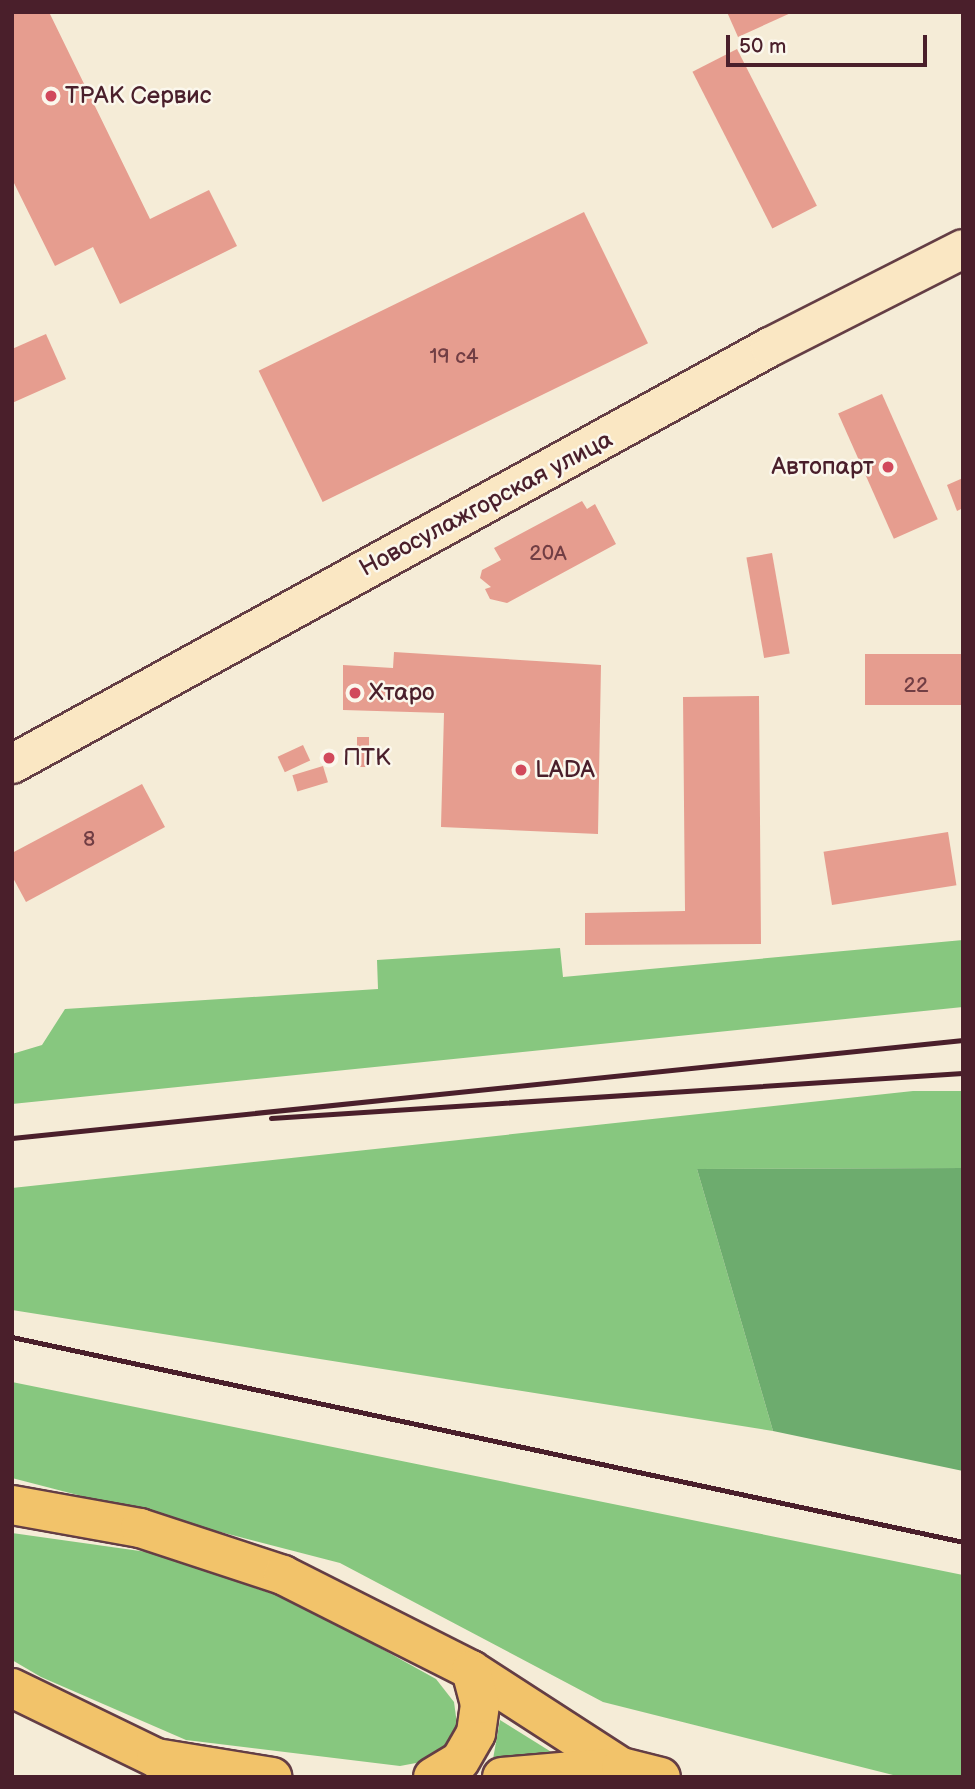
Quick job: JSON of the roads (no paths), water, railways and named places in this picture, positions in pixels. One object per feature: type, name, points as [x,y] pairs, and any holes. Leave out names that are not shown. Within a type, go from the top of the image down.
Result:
[{"type":"main road","name":"Новосулажгорская улица","points":[[12,764],[770,347],[963,249]]},
{"type":"main road","points":[[12,1505],[141,1528],[283,1575],[471,1670],[621,1767]]},
{"type":"main road","points":[[433,1777],[460,1761],[476,1733],[480,1704],[471,1670]]},
{"type":"main road","points":[[12,1688],[153,1767],[272,1777]]},
{"type":"main road","points":[[502,1777],[621,1767],[661,1777]]},
{"type":"railway","points":[[12,1138],[963,1040]]},
{"type":"railway","points":[[271,1118],[963,1073]]},
{"type":"railway","points":[[12,1337],[963,1542]]},
{"type":"place","name":"ТРАК Сервис","points":[[51,96]]},
{"type":"place","name":"Автопарт","points":[[888,467]]},
{"type":"place","name":"Хтаро","points":[[355,693]]},
{"type":"place","name":"ПТК","points":[[329,758]]},
{"type":"place","name":"LADA","points":[[521,770]]}]
